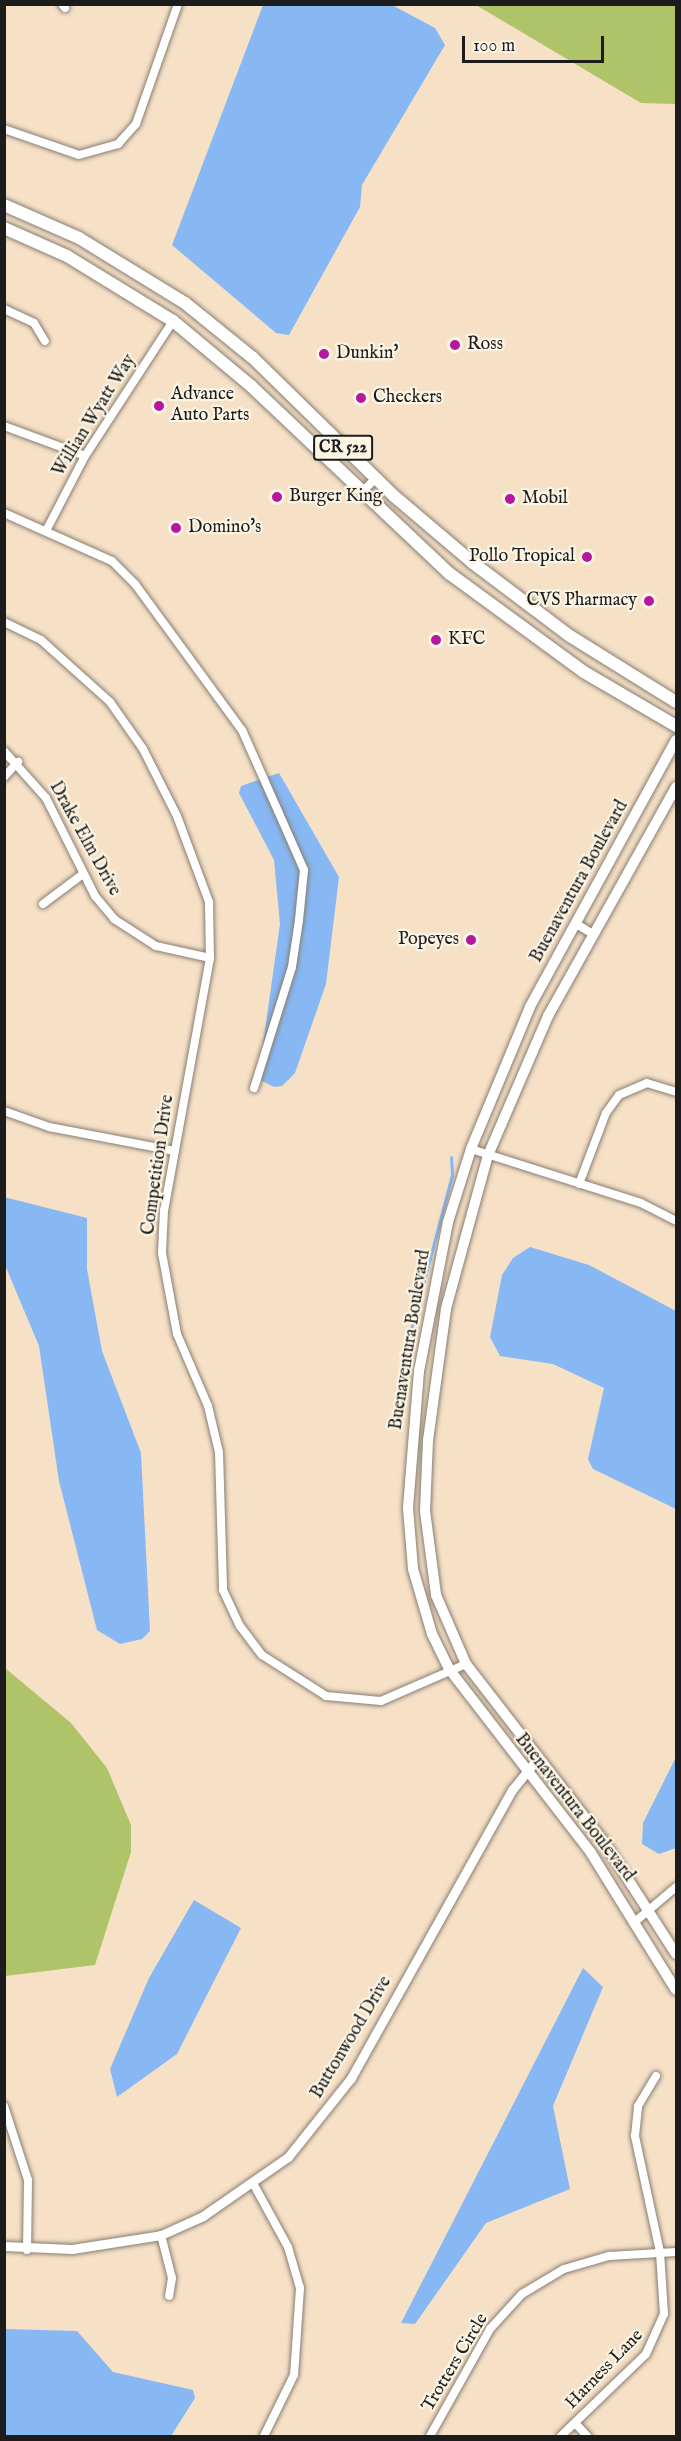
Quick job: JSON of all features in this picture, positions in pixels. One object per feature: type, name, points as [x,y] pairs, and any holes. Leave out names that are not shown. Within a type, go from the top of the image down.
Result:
[{"type":"main road","name":"CR 522","points":[[4,205],[78,238],[185,303],[253,358],[375,479],[516,598],[676,702]]},
{"type":"main road","name":"CR 522","points":[[4,228],[68,256],[173,321],[251,386],[360,493],[502,614],[584,672],[676,726]]},
{"type":"main road","name":"Buenaventura Boulevard","points":[[676,740],[575,923],[504,1064],[471,1149],[448,1222],[418,1371],[408,1497],[413,1569],[432,1634],[449,1669],[637,1920],[676,1990]]},
{"type":"main road","name":"Buenaventura Boulevard","points":[[676,787],[517,1080],[488,1155],[446,1309],[428,1440],[430,1566],[466,1664],[651,1908],[676,1954]]},
{"type":"street","points":[[4,129],[79,155],[118,144],[136,124],[156,55],[178,4]]},
{"type":"street","points":[[4,309],[34,323],[45,341]]},
{"type":"street","name":"Willian Wyatt Way","points":[[47,529],[85,456],[173,321]]},
{"type":"street","points":[[4,426],[85,456]]},
{"type":"street","points":[[360,493],[375,479]]},
{"type":"street","points":[[4,513],[47,529],[112,561],[169,628],[243,730],[304,870],[292,967],[254,1088]]},
{"type":"street","name":"Competition Drive","points":[[4,622],[40,640],[111,702],[143,749],[198,864],[212,925],[210,958],[164,1210],[166,1286],[177,1334],[208,1406],[219,1452],[220,1560],[223,1590],[240,1626],[279,1669],[326,1696],[351,1702],[400,1695],[449,1669],[466,1664]]},
{"type":"street","name":"Drake Elm Drive","points":[[4,751],[18,762],[46,798],[83,874],[114,919],[136,934],[174,952],[210,958]]},
{"type":"street","points":[[4,777],[18,762]]},
{"type":"street","points":[[42,904],[83,874]]},
{"type":"street","points":[[575,923],[594,935]]},
{"type":"street","points":[[579,1184],[606,1113],[619,1095],[647,1083],[676,1092]]},
{"type":"street","points":[[4,1111],[49,1127],[175,1151]]},
{"type":"street","points":[[471,1149],[579,1184],[676,1221]]},
{"type":"street","name":"Buttonwood Drive","points":[[4,2246],[27,2250],[115,2244],[161,2235],[254,2185],[315,2129],[351,2078],[525,1770],[537,1760]]},
{"type":"street","points":[[637,1920],[676,1887]]},
{"type":"street","name":"Harness Lane","points":[[561,2436],[659,2334],[664,2314],[660,2252],[635,2136],[638,2106],[656,2076]]},
{"type":"street","points":[[4,2106],[28,2180],[27,2250]]},
{"type":"street","points":[[254,2185],[288,2247],[300,2288],[294,2375],[264,2436]]},
{"type":"street","points":[[161,2235],[172,2278],[169,2296]]},
{"type":"street","name":"Trotters Circle","points":[[430,2436],[489,2330],[522,2294],[586,2263],[660,2252],[676,2252]]},
{"type":"street","points":[[575,2423],[587,2436]]},
{"type":"green space","points":[[476,5],[676,5],[676,104],[641,103]]},
{"type":"green space","points":[[5,1668],[71,1723],[107,1768],[131,1825],[131,1852],[95,1965],[5,1976]]},
{"type":"water","points":[[263,5],[392,5],[435,28],[445,45],[362,185],[360,207],[289,335],[276,333],[172,245]]},
{"type":"water","points":[[279,773],[339,877],[326,984],[295,1073],[282,1086],[274,1087],[258,1079],[280,924],[274,860],[239,793],[241,786]]},
{"type":"water","points":[[4,1197],[87,1218],[87,1269],[102,1351],[141,1453],[150,1631],[142,1639],[120,1644],[97,1630],[59,1481],[39,1346],[5,1265]]},
{"type":"water","points":[[530,1247],[589,1265],[676,1311],[676,1509],[593,1469],[588,1459],[604,1388],[553,1364],[500,1356],[490,1337],[502,1275],[513,1258]]},
{"type":"water","points":[[676,1757],[676,1848],[659,1854],[642,1844],[643,1823]]},
{"type":"water","points":[[194,1900],[241,1928],[177,2054],[117,2097],[110,2069],[149,1978]]},
{"type":"water","points":[[583,1968],[603,1987],[553,2106],[570,2189],[486,2223],[415,2324],[401,2323]]},
{"type":"water","points":[[5,2329],[77,2331],[113,2372],[193,2390],[195,2398],[171,2436],[5,2436]]},
{"type":"waterway","points":[[401,1391],[407,1345],[452,1175],[451,1157]]},
{"type":"place","name":"Ross","points":[[455,345]]},
{"type":"place","name":"Dunkin'","points":[[324,354]]},
{"type":"place","name":"Checkers","points":[[361,398]]},
{"type":"place","name":"Advance Auto Parts","points":[[159,406]]},
{"type":"place","name":"Burger King","points":[[277,497]]},
{"type":"place","name":"Mobil","points":[[510,499]]},
{"type":"place","name":"Domino's","points":[[176,528]]},
{"type":"place","name":"Pollo Tropical","points":[[587,557]]},
{"type":"place","name":"CVS Pharmacy","points":[[649,601]]},
{"type":"place","name":"KFC","points":[[436,640]]},
{"type":"place","name":"Popeyes","points":[[471,940]]}]
